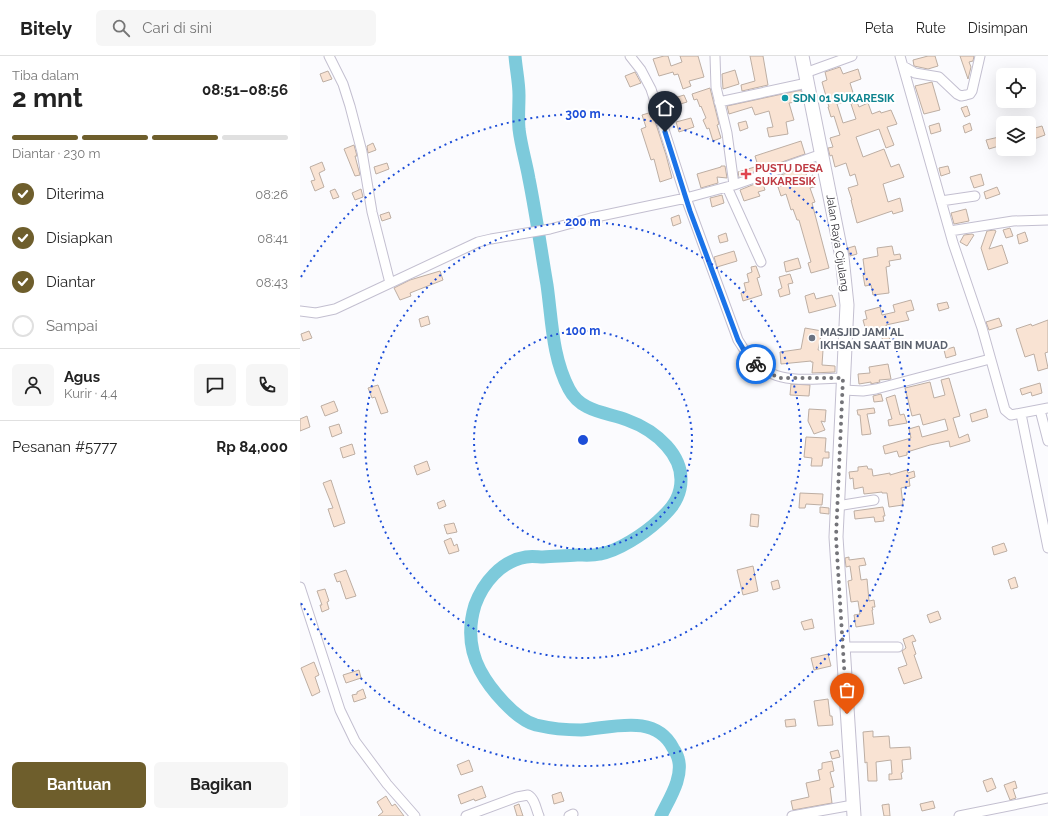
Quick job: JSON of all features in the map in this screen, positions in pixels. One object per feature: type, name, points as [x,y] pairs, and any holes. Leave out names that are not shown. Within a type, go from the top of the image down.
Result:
[{"type":"highway","name":"Jalan Raya Cijulang","points":[[802,56],[844,272],[847,305],[837,506],[837,560],[853,810]]},
{"type":"street","points":[[329,56],[343,84],[350,106],[362,152],[373,219],[390,283]]},
{"type":"street","points":[[630,56],[641,70],[651,88],[686,198],[738,340],[745,352],[756,365],[780,378],[843,384],[863,391],[990,359]]},
{"type":"street","points":[[715,56],[716,88],[727,132],[730,186],[761,262]]},
{"type":"street","points":[[719,102],[806,78],[852,56]]},
{"type":"street","points":[[900,56],[941,201],[982,328],[1005,410],[1011,415],[1044,409],[1048,441]]},
{"type":"street","points":[[903,66],[915,73],[939,77],[957,94],[966,96],[972,91],[980,56]]},
{"type":"street","points":[[300,311],[316,312],[335,309],[478,242],[550,229],[591,218],[686,198],[730,186],[822,154]]},
{"type":"street","points":[[941,201],[975,196]]},
{"type":"street","points":[[950,231],[1009,221],[1048,220]]},
{"type":"street","points":[[1021,414],[1048,548]]},
{"type":"street","points":[[837,506],[874,500]]},
{"type":"street","points":[[300,587],[340,710],[355,740],[388,784],[415,816]]},
{"type":"street","points":[[843,647],[898,647]]},
{"type":"street","points":[[466,816],[517,797],[528,795],[534,800],[539,816]]},
{"type":"street","points":[[959,816],[1048,798]]},
{"type":"street","points":[[792,816],[853,810]]},
{"type":"building","points":[[668,56],[671,66],[682,62],[680,56],[698,56],[704,77],[689,81],[691,86],[683,89],[678,74],[674,75],[673,72],[659,76],[653,59]]},
{"type":"building","name":"SDN 01 SUKARESIK","points":[[750,56],[763,56],[768,85],[742,91],[741,85],[755,81]]},
{"type":"building","points":[[928,56],[935,56],[938,66],[928,69],[914,66],[913,60]]},
{"type":"building","points":[[960,56],[974,56],[973,61],[969,62],[971,67],[968,79]]},
{"type":"building","points":[[840,67],[843,74],[858,69],[861,79],[850,83],[855,99],[837,104],[843,123],[856,119],[851,104],[857,102],[859,107],[868,103],[872,114],[880,111],[881,113],[891,110],[897,124],[887,127],[894,145],[886,148],[879,129],[856,137],[863,157],[884,149],[891,167],[899,164],[904,177],[883,184],[888,202],[900,198],[903,211],[893,214],[892,211],[857,223],[848,188],[858,185],[855,174],[850,176],[846,163],[835,167],[832,155],[830,156],[828,148],[833,147],[830,138],[840,135],[834,116],[831,117],[822,82],[827,80],[825,72]]},
{"type":"building","points":[[735,70],[739,84],[723,89],[722,74]]},
{"type":"building","points":[[328,71],[332,79],[323,82],[320,74]]},
{"type":"building","points":[[635,72],[641,83],[630,87],[625,76]]},
{"type":"building","points":[[932,82],[940,110],[924,114],[915,86]]},
{"type":"building","points":[[710,88],[721,138],[713,141],[709,128],[707,129],[703,120],[706,118],[701,106],[700,107],[697,99],[694,100],[692,94]]},
{"type":"building","points":[[801,90],[803,101],[789,103],[794,120],[786,122],[788,134],[769,137],[767,128],[773,127],[769,111],[755,115],[752,107],[729,114],[727,106]]},
{"type":"building","points":[[684,95],[687,102],[674,106],[671,99]]},
{"type":"building","points":[[967,106],[970,115],[965,117],[961,108]]},
{"type":"building","points":[[652,112],[672,178],[660,182],[654,159],[651,160],[641,129],[646,127],[642,115]]},
{"type":"building","points":[[691,118],[694,127],[679,132],[676,122]]},
{"type":"building","points":[[746,121],[748,128],[740,131],[738,123]]},
{"type":"building","points":[[939,123],[941,131],[931,134],[929,126]]},
{"type":"building","points":[[970,123],[972,130],[965,133],[963,126]]},
{"type":"building","points":[[1042,126],[1045,135],[1036,138],[1036,128]]},
{"type":"building","points":[[996,138],[996,147],[989,149],[986,140]]},
{"type":"building","points":[[801,141],[805,154],[739,177],[738,172],[758,166],[755,156]]},
{"type":"building","points":[[373,143],[376,150],[368,153],[367,146]]},
{"type":"building","points":[[354,145],[360,175],[355,176],[344,149]]},
{"type":"building","points":[[322,162],[325,170],[319,173],[324,187],[315,191],[311,181],[315,180],[310,167]]},
{"type":"building","points":[[387,163],[389,169],[376,174],[374,167]]},
{"type":"building","points":[[725,166],[727,178],[717,177],[718,183],[701,188],[697,174]]},
{"type":"building","points":[[948,166],[950,173],[941,176],[939,168]]},
{"type":"building","points":[[804,167],[807,177],[813,175],[817,186],[810,188],[815,202],[812,203],[829,268],[811,273],[808,263],[811,262],[799,220],[797,220],[793,209],[791,210],[786,194],[781,196],[778,187],[784,185],[781,175]]},
{"type":"building","points":[[981,174],[984,185],[974,188],[970,177]]},
{"type":"building","points":[[762,181],[765,190],[758,192],[760,196],[744,201],[740,190]]},
{"type":"building","points":[[997,187],[1000,194],[986,199],[984,192]]},
{"type":"building","points":[[335,189],[339,197],[333,199],[330,191]]},
{"type":"building","points":[[361,189],[363,197],[355,200],[352,193]]},
{"type":"building","points":[[722,195],[724,203],[712,207],[710,198]]},
{"type":"building","points":[[966,209],[969,221],[954,224],[951,213]]},
{"type":"building","points":[[389,212],[391,218],[382,221],[380,215]]},
{"type":"building","points":[[679,215],[681,223],[673,226],[671,218]]},
{"type":"building","points":[[1010,228],[1013,236],[1006,238],[1003,230]]},
{"type":"building","points":[[987,231],[996,231],[989,249],[1002,245],[1008,263],[988,270],[981,248]]},
{"type":"building","points":[[1025,232],[1028,241],[1019,244],[1017,235]]},
{"type":"building","points":[[726,233],[728,241],[720,243],[718,236]]},
{"type":"building","points":[[964,235],[974,235],[967,246],[960,242]]},
{"type":"building","points":[[855,246],[857,254],[850,256],[848,248]]},
{"type":"building","points":[[892,246],[894,255],[900,254],[901,259],[889,261],[890,266],[886,267],[889,293],[873,295],[871,285],[865,286],[863,259],[878,256],[877,248]]},
{"type":"building","points":[[734,251],[737,261],[717,267],[714,257]]},
{"type":"building","points":[[798,258],[801,268],[786,272],[784,262]]},
{"type":"building","points":[[756,266],[760,277],[757,278],[762,295],[743,301],[741,293],[746,291],[744,283],[749,282],[747,274],[752,272],[751,267]]},
{"type":"building","points":[[440,271],[443,280],[410,293],[411,296],[400,300],[394,288],[410,280]]},
{"type":"building","points":[[790,274],[793,283],[788,284],[790,294],[780,297],[778,290],[782,288],[779,277]]},
{"type":"building","points":[[814,293],[816,299],[832,295],[836,306],[809,313],[805,296]]},
{"type":"building","points":[[911,300],[914,310],[906,312],[909,320],[886,325],[891,344],[884,345],[879,327],[866,331],[863,320],[867,319],[865,311],[880,307],[882,315],[895,312],[893,305]]},
{"type":"building","points":[[947,302],[949,308],[939,311],[937,304]]},
{"type":"building","points":[[428,316],[430,324],[421,327],[419,319]]},
{"type":"building","points":[[999,318],[1002,326],[989,330],[986,322]]},
{"type":"building","points":[[1048,320],[1048,352],[1045,353],[1048,368],[1038,371],[1034,354],[1025,357],[1016,329],[1031,324],[1032,326]]},
{"type":"building","points":[[805,328],[822,331],[818,350],[823,350],[822,365],[835,366],[835,372],[812,373],[813,362],[811,361],[781,364],[780,352],[801,349]]},
{"type":"building","points":[[309,331],[312,338],[303,341],[301,334]]},
{"type":"building","points":[[954,347],[956,355],[946,358],[944,350]]},
{"type":"building","points":[[888,364],[891,379],[879,380],[880,382],[871,384],[871,382],[859,384],[858,374],[870,373],[869,367]]},
{"type":"building","points":[[949,378],[960,416],[953,418],[959,438],[968,434],[970,441],[950,447],[949,441],[930,445],[907,452],[907,455],[899,457],[897,451],[885,454],[883,446],[911,438],[909,429],[919,426],[922,437],[948,430],[945,419],[923,425],[920,414],[912,416],[905,388],[930,382],[934,398],[945,395],[941,380]]},
{"type":"building","points":[[1040,383],[1042,393],[1032,396],[1031,392],[1022,395],[1020,389]]},
{"type":"building","points":[[791,384],[810,385],[809,396],[790,395]]},
{"type":"building","points":[[378,385],[388,412],[381,414],[375,397],[372,398],[368,388]]},
{"type":"building","points":[[881,394],[883,401],[874,402],[873,396]]},
{"type":"building","points":[[895,395],[900,415],[904,414],[907,423],[889,426],[888,420],[892,419],[886,398]]},
{"type":"building","points":[[334,401],[338,411],[325,416],[321,406]]},
{"type":"building","points":[[874,408],[875,413],[867,414],[871,434],[862,435],[860,415],[858,415],[857,410]]},
{"type":"building","points":[[809,409],[826,410],[825,422],[821,421],[825,430],[814,434],[808,421]]},
{"type":"building","points":[[986,409],[988,417],[972,422],[970,414]]},
{"type":"building","points":[[307,416],[310,427],[300,431],[300,419]]},
{"type":"building","points":[[339,424],[342,433],[332,437],[329,427]]},
{"type":"building","points":[[806,437],[826,438],[825,452],[829,452],[829,458],[823,458],[822,466],[811,466],[812,458],[804,457]]},
{"type":"building","points":[[352,444],[355,454],[343,458],[340,448]]},
{"type":"building","points":[[427,461],[430,470],[417,475],[414,466]]},
{"type":"building","points":[[867,466],[868,469],[872,469],[873,476],[890,473],[890,475],[907,470],[908,473],[914,471],[915,477],[909,479],[910,486],[901,488],[903,505],[889,507],[887,493],[882,492],[864,494],[863,487],[854,489],[853,478],[850,479],[849,472],[858,471],[858,467]]},
{"type":"building","points":[[331,480],[345,523],[334,527],[328,509],[333,508],[323,483]]},
{"type":"building","points":[[800,493],[823,494],[822,505],[806,504],[805,508],[799,508]]},
{"type":"building","points":[[444,500],[446,506],[439,509],[437,503]]},
{"type":"building","points":[[820,507],[829,508],[829,514],[820,513]]},
{"type":"building","points":[[883,507],[885,516],[883,516],[884,521],[875,522],[874,517],[855,519],[854,511]]},
{"type":"building","points":[[751,514],[759,515],[758,527],[750,526]]},
{"type":"building","points":[[454,523],[457,532],[447,534],[444,525]]},
{"type":"building","points":[[451,538],[454,546],[457,544],[459,551],[449,554],[444,541]]},
{"type":"building","points":[[1004,543],[1007,551],[994,555],[992,547]]},
{"type":"building","points":[[849,557],[849,560],[864,558],[866,565],[859,566],[861,580],[867,579],[869,601],[874,600],[875,607],[872,607],[872,610],[874,624],[856,627],[854,615],[860,614],[858,601],[851,602],[848,581],[852,580],[850,566],[846,567],[845,558]]},
{"type":"building","points":[[753,566],[758,591],[743,595],[737,570]]},
{"type":"building","points":[[346,570],[356,596],[346,599],[340,581],[337,582],[334,574]]},
{"type":"building","points":[[1015,577],[1018,587],[1011,589],[1008,580]]},
{"type":"building","points":[[778,580],[780,588],[773,590],[771,582]]},
{"type":"building","points":[[325,589],[329,601],[327,602],[329,609],[322,612],[320,605],[322,605],[317,591]]},
{"type":"building","points":[[938,611],[941,619],[930,623],[927,615]]},
{"type":"building","points":[[812,619],[814,628],[804,630],[801,622]]},
{"type":"building","points":[[913,635],[916,641],[912,642],[916,654],[914,655],[922,678],[904,684],[898,668],[907,665],[902,651],[906,648],[903,639]]},
{"type":"building","points":[[828,654],[831,666],[814,670],[811,658]]},
{"type":"building","points":[[314,662],[319,675],[315,677],[320,692],[312,696],[301,668]]},
{"type":"building","points":[[359,670],[361,678],[346,683],[343,675]]},
{"type":"building","points":[[363,689],[366,698],[354,702],[352,695],[357,694],[357,692]]},
{"type":"building","points":[[828,699],[830,716],[832,716],[833,725],[818,726],[814,701]]},
{"type":"building","points":[[795,719],[796,726],[786,727],[785,720]]},
{"type":"building","points":[[873,731],[873,737],[889,736],[890,748],[910,747],[911,759],[902,760],[902,779],[889,780],[889,774],[892,774],[891,760],[876,762],[877,781],[868,781],[863,732]]},
{"type":"building","points":[[838,750],[840,757],[832,759],[830,752]]},
{"type":"building","points":[[469,760],[473,771],[461,775],[457,765]]},
{"type":"building","points":[[832,761],[834,771],[830,772],[834,787],[830,788],[832,803],[793,810],[791,801],[809,797],[806,783],[820,780],[818,770],[822,769],[822,763]]},
{"type":"building","points":[[992,778],[996,788],[987,792],[983,781]]},
{"type":"building","points":[[1015,781],[1017,788],[1013,789],[1016,798],[1010,800],[1004,785]]},
{"type":"building","points":[[482,786],[486,797],[475,801],[474,799],[461,804],[458,795]]},
{"type":"building","points":[[561,792],[564,801],[554,804],[552,795]]},
{"type":"building","points":[[386,796],[392,806],[395,804],[404,816],[378,816],[383,812],[377,802]]},
{"type":"building","points":[[933,801],[935,808],[922,811],[920,804]]},
{"type":"building","points":[[519,804],[523,816],[517,816],[514,806]]},
{"type":"building","points":[[889,804],[890,816],[884,816],[882,805]]},
{"type":"waterway","points":[[515,56],[519,90],[519,129],[536,219],[556,351],[563,377],[574,397],[587,407],[638,424],[658,438],[674,455],[679,466],[681,477],[679,494],[669,511],[652,526],[623,546],[594,555],[526,557],[517,559],[501,568],[488,581],[475,605],[471,622],[472,646],[476,662],[484,678],[504,702],[520,717],[528,722],[547,727],[576,730],[632,725],[644,726],[655,730],[665,737],[677,755],[679,773],[675,788],[661,816]]},
{"type":"way so far","points":[[756,364],[769,373],[780,378],[843,378],[836,537],[847,714]]},
{"type":"place","name":"SDN 01 SUKARESIK","points":[[785,98]]},
{"type":"place","name":"PUSTU DESA SUKARESIK","points":[[746,174]]},
{"type":"place","name":"MASJID JAMI AL IKHSAN SAAT BIN MUAD","points":[[812,338]]},
{"type":"route","points":[[665,132],[690,211],[738,340],[745,352],[756,364]]}]
